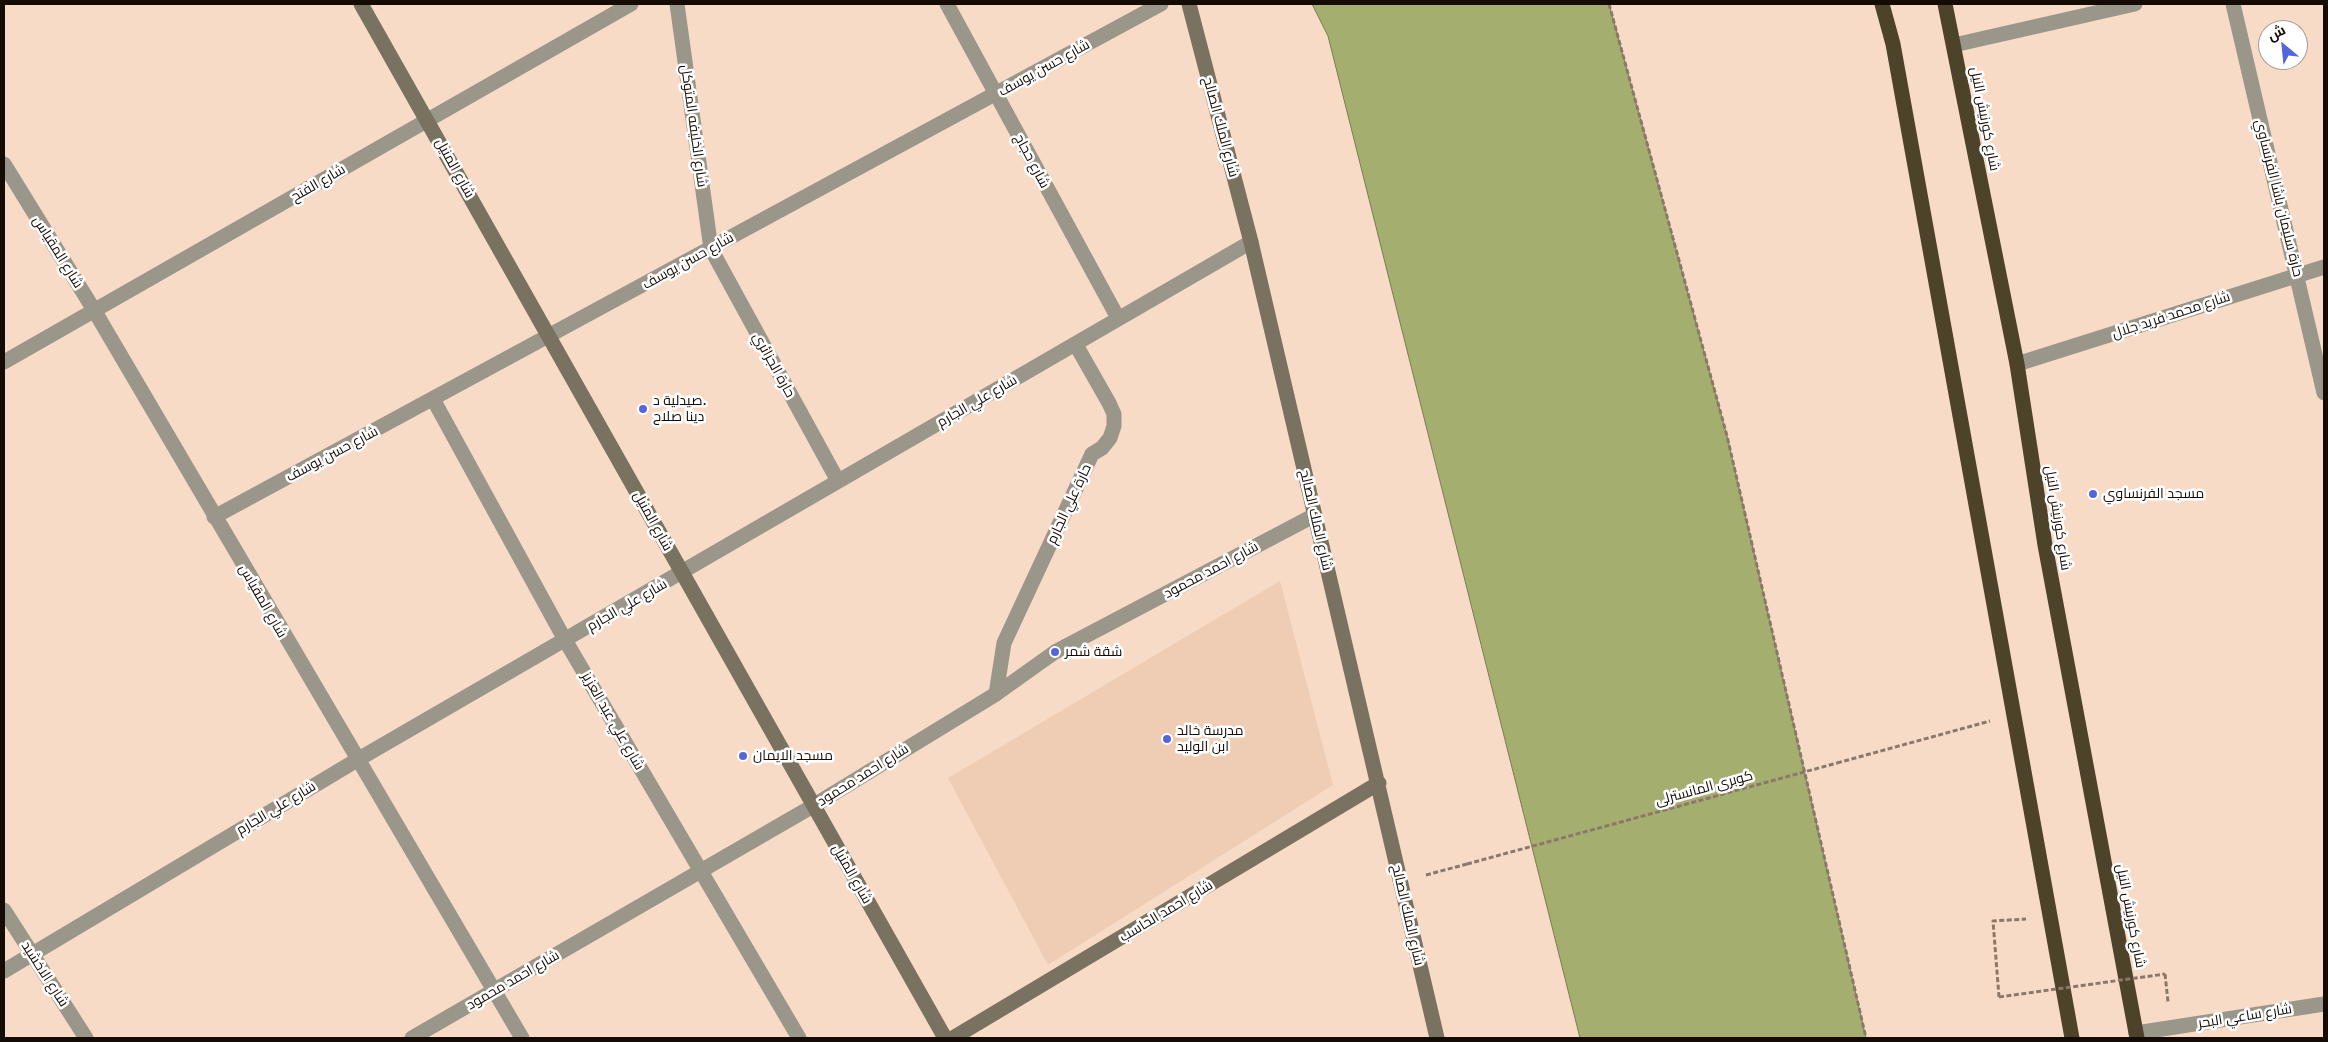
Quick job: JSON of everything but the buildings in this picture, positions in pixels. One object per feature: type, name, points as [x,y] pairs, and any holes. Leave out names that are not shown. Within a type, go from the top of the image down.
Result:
[{"type":"highway","points":[[1882,4],[1893,44],[2012,715],[2072,1038]]},
{"type":"highway","name":"شارع كورنيش النيل","points":[[1945,4],[2017,364],[2045,545],[2137,1036]]},
{"type":"street","name":"شارع المنيل","points":[[361,4],[429,120],[549,337],[945,1038]]},
{"type":"street","name":"شارع الفتح","points":[[4,362],[631,4]]},
{"type":"street","name":"شارع الخليفه المتوكل","points":[[677,4],[710,249]]},
{"type":"street","name":"شارع حجاج","points":[[947,4],[1118,318]]},
{"type":"street","name":"شارع حسن يوسف","points":[[214,517],[1161,4]]},
{"type":"street","name":"شارع الملك الصالح","points":[[1189,4],[1251,242],[1437,1038]]},
{"type":"street","points":[[1954,45],[2135,4]]},
{"type":"street","name":"حارة سليمان باشا الفرنساوي","points":[[2233,4],[2298,275],[2324,393]]},
{"type":"street","name":"شارع المقياس","points":[[4,164],[94,310],[522,1038]]},
{"type":"street","name":"شارع علي الجارم","points":[[4,971],[357,760],[1251,242]]},
{"type":"street","name":"حارة الجزائري","points":[[710,249],[838,481]]},
{"type":"street","name":"شارع محمد فريد جلال","points":[[2017,364],[2324,267]]},
{"type":"street","name":"حارة علي الجارم","points":[[996,694],[1004,643],[1092,454],[1102,448],[1114,426],[1114,414],[1109,403],[1076,345]]},
{"type":"street","name":"شارع علي عبد العزيز","points":[[433,399],[565,640],[800,1038]]},
{"type":"street","name":"شارع احمد محمود","points":[[412,1038],[813,806],[996,694],[1055,652],[1314,515]]},
{"type":"street","name":"شارع احمد الحاسب","points":[[953,1038],[1378,783]]},
{"type":"street","name":"شارع الاخشيد","points":[[4,910],[86,1038]]},
{"type":"street","name":"شارع ساعي البحر","points":[[2137,1036],[2324,1004]]},
{"type":"path","points":[[1609,4],[1727,436],[1866,1038]]},
{"type":"path","name":"كوبرى المانسترلى","points":[[1401,882],[2012,715]]},
{"type":"path","points":[[2049,917],[1993,921],[1999,997],[2165,974],[2169,1008]]},
{"type":"shaded area","points":[[1312,4],[1609,4],[1727,436],[1866,1038],[1580,1038],[1328,36]]},
{"type":"shaded area","name":"مدرسة خالد ابن الوليد","points":[[1280,581],[1333,785],[1048,965],[948,778]]},
{"type":"place","name":"صيدلية د. دينا صلاح","points":[[643,409]]},
{"type":"place","name":"مسجد الفرنساوي","points":[[2093,494]]},
{"type":"place","name":"شقة شمر","points":[[1055,652]]},
{"type":"place","name":"مدرسة خالد ابن الوليد","points":[[1167,739]]},
{"type":"place","name":"مسجد الايمان","points":[[743,756]]}]
